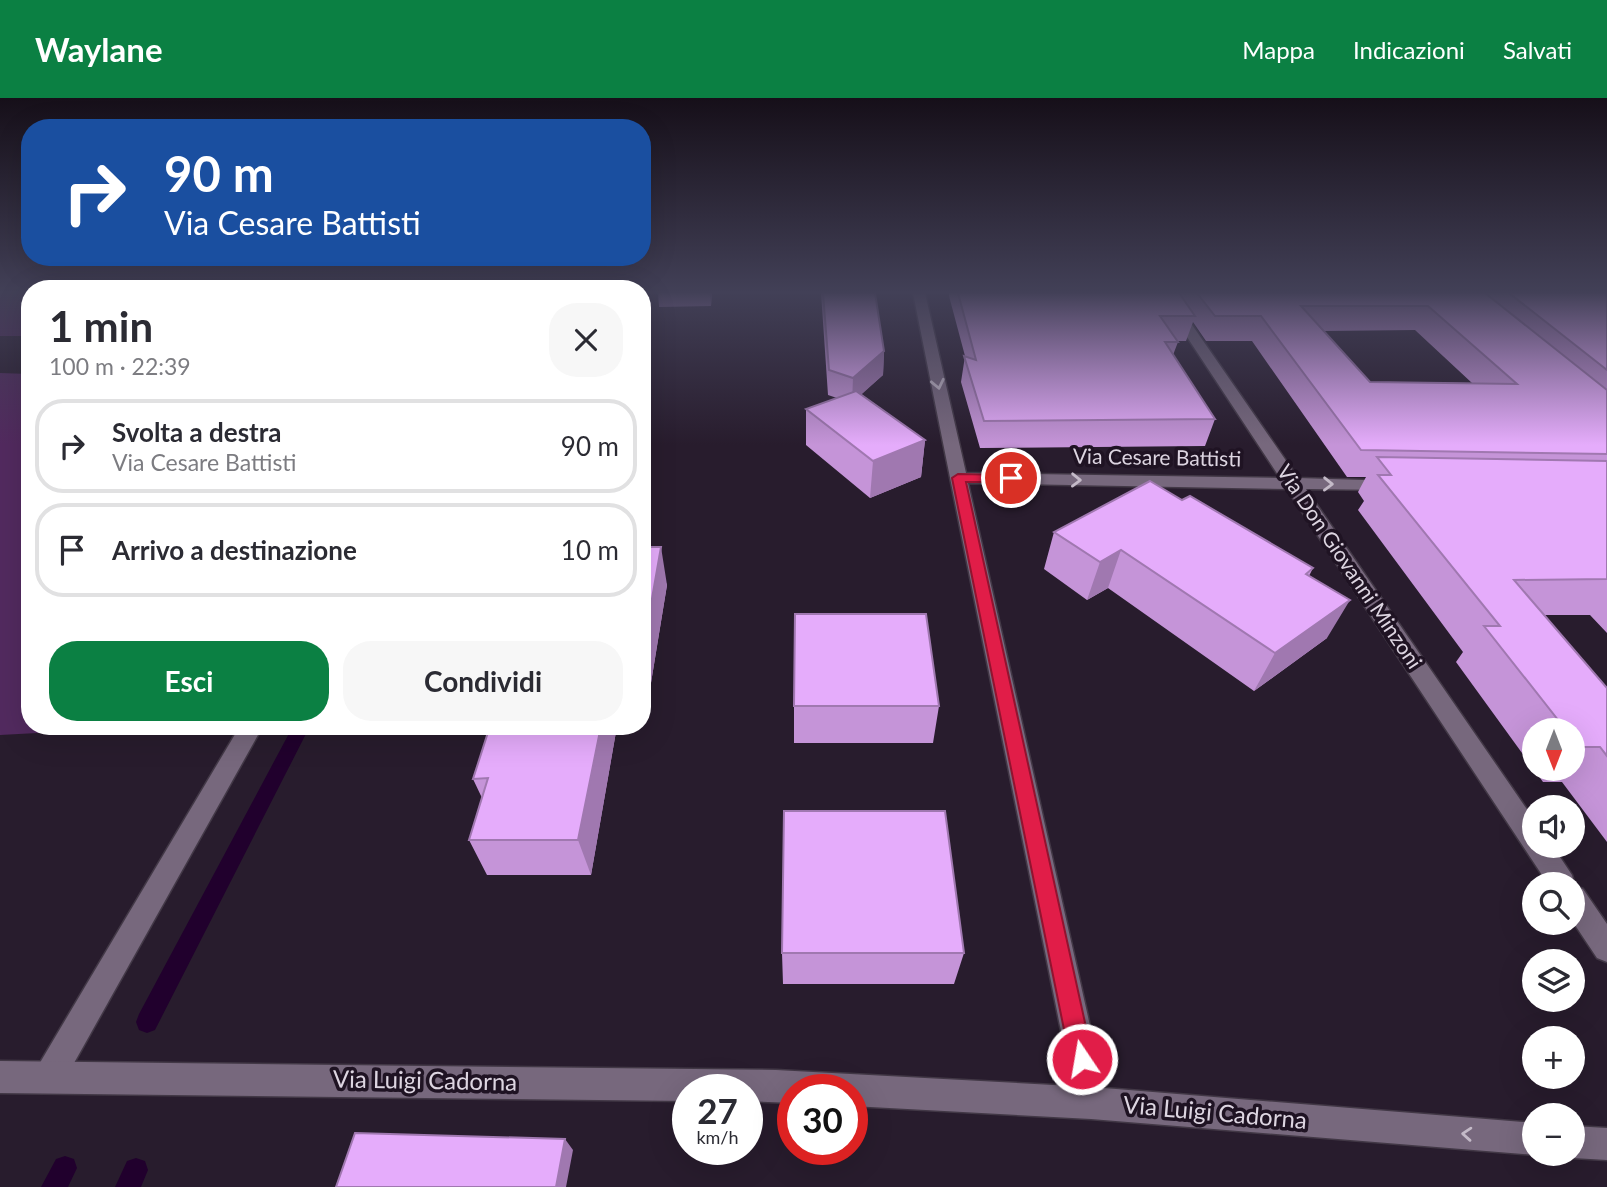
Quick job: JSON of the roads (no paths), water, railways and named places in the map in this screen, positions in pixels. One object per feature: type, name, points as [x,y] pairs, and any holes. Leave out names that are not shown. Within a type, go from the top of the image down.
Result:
[{"type":"street","points":[[930,344],[1091,1103]]},
{"type":"street","name":"Via Don Giovanni Minzoni","points":[[1198,344],[1522,822]]},
{"type":"street","name":"Via Cesare Battisti","points":[[958,478],[1402,485]]},
{"type":"street","points":[[48,1077],[247,735]]},
{"type":"street","points":[[1585,916],[1607,948]]},
{"type":"street","name":"Via Luigi Cadorna","points":[[0,1077],[777,1087]]},
{"type":"street","name":"Via Luigi Cadorna","points":[[868,1091],[1091,1103],[1522,1138]]},
{"type":"street","points":[[1585,1143],[1607,1144]]},
{"type":"waterway","points":[[147,1022],[297,735]]},
{"type":"waterway","points":[[54,1187],[65,1168]]},
{"type":"waterway","points":[[128,1187],[136,1170]]}]
